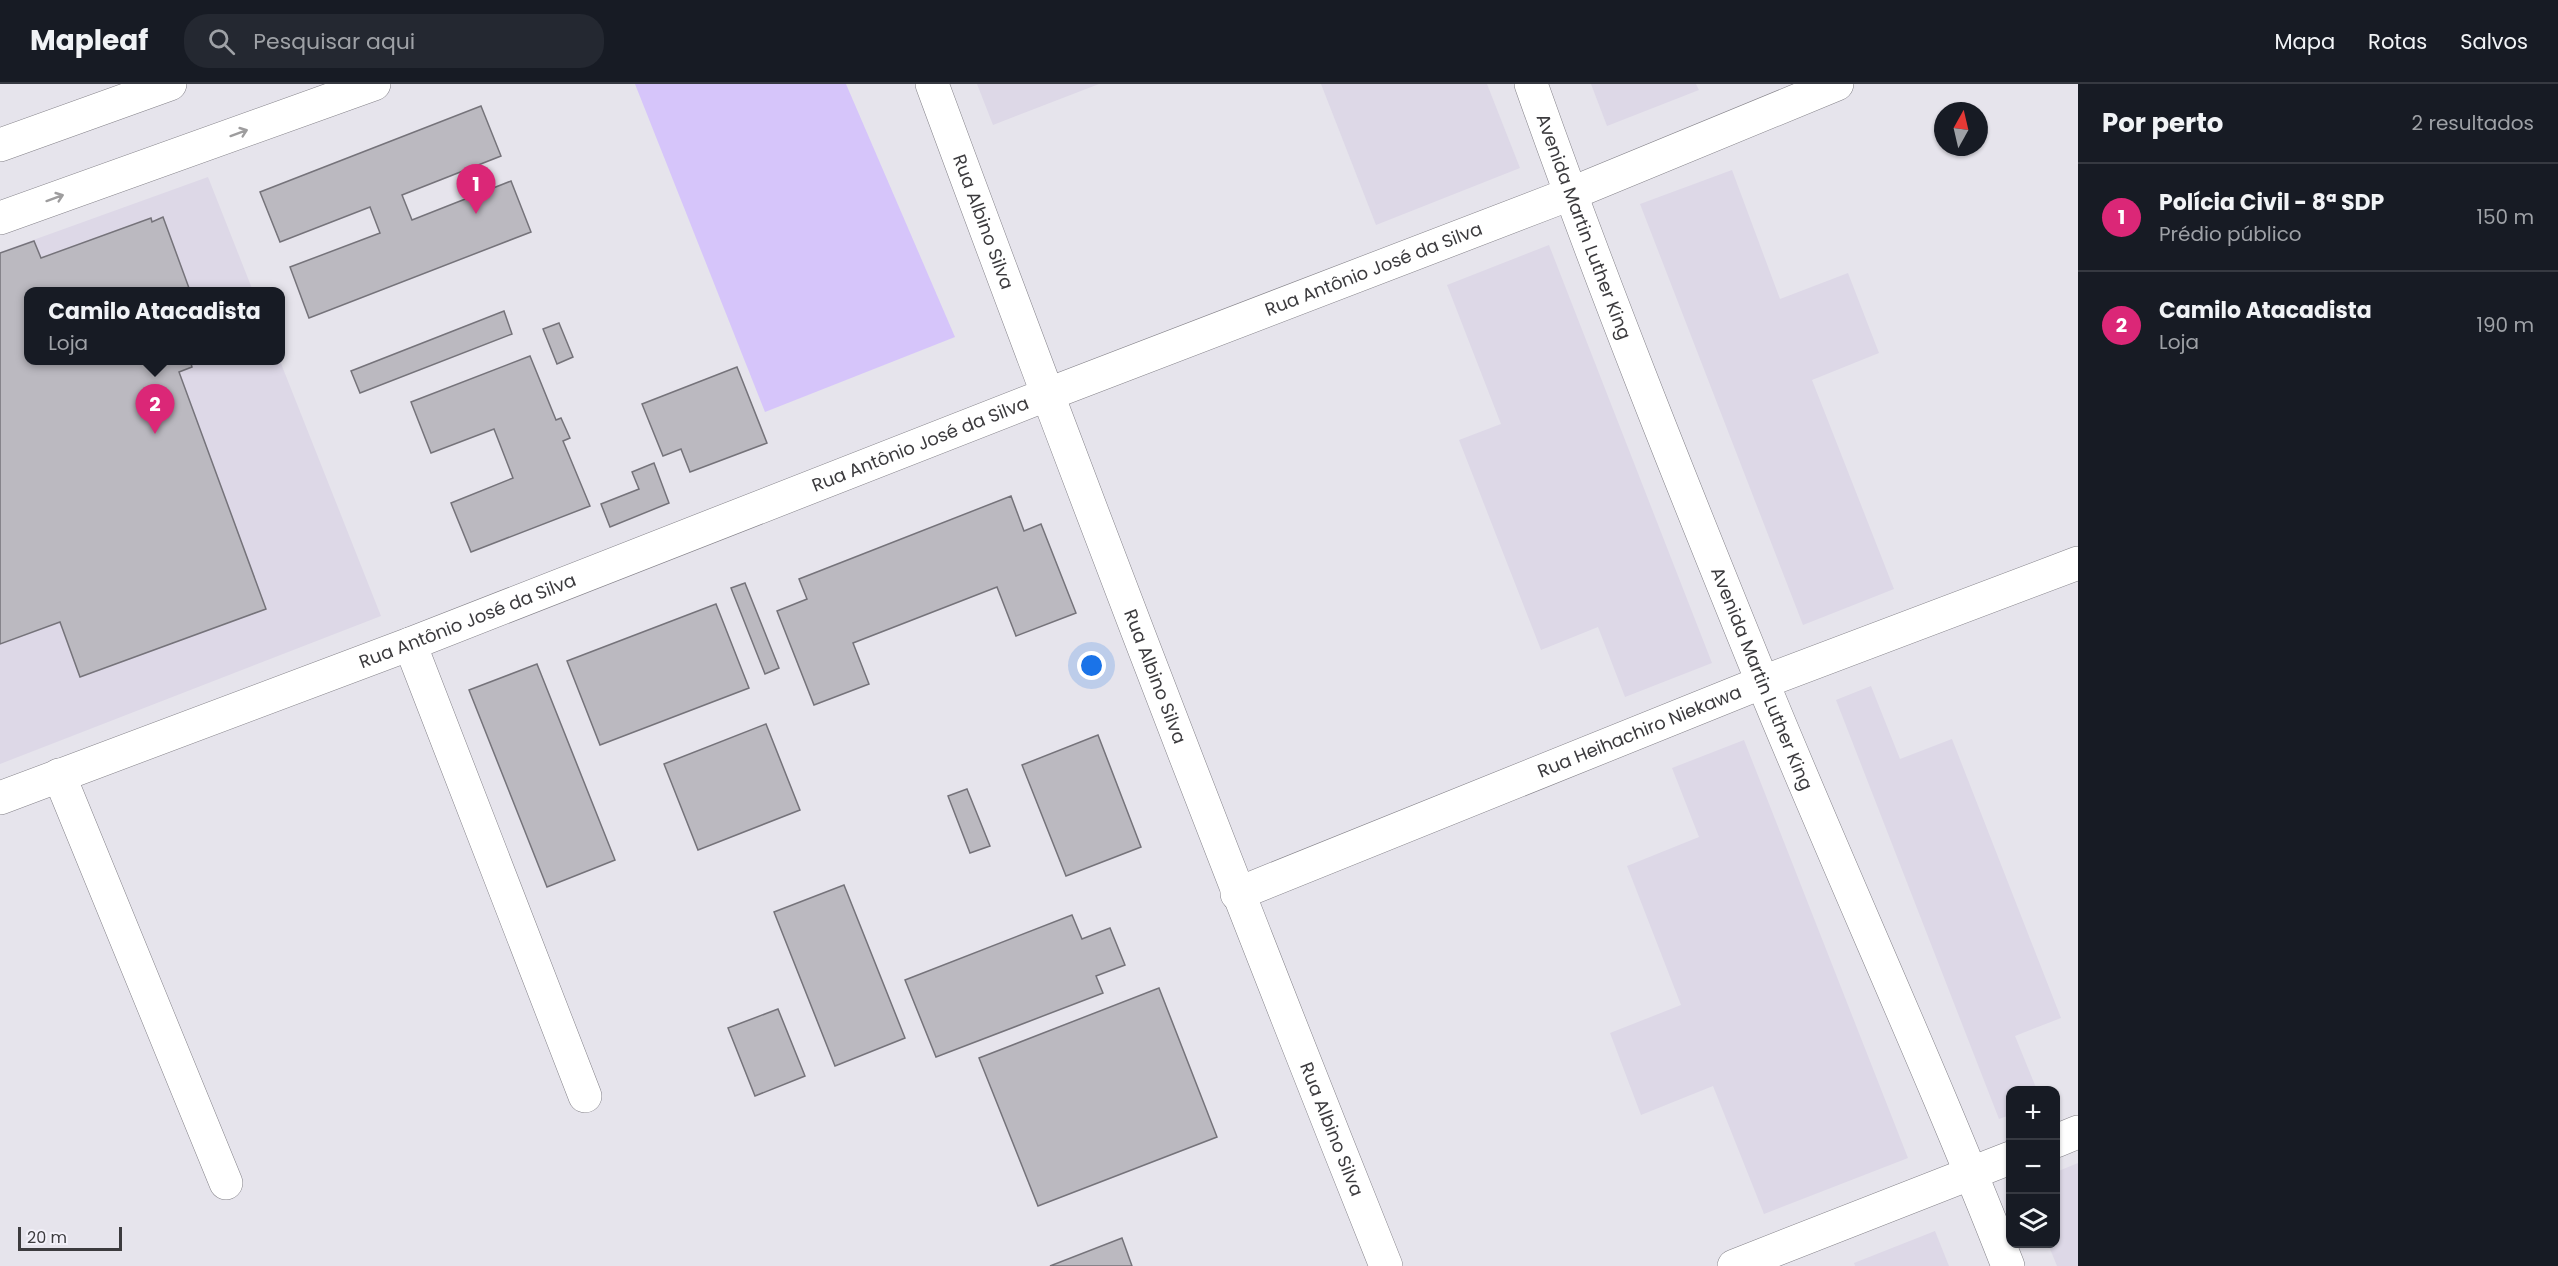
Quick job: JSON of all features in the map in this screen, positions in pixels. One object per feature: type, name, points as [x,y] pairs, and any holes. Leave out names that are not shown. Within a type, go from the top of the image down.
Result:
[{"type":"street","points":[[0,145],[170,84]]},
{"type":"street","points":[[0,218],[374,84]]},
{"type":"street","name":"Rua Albino Silva","points":[[932,84],[1046,394],[1237,894],[1386,1266]]},
{"type":"street","name":"Avenida Martin Luther King","points":[[1531,84],[1570,194],[1763,682],[1972,1173],[2008,1266]]},
{"type":"street","name":"Rua Antônio José da Silva","points":[[0,798],[410,644],[1046,394],[1570,194],[1837,84]]},
{"type":"street","name":"Rua Heihachiro Niekawa","points":[[1237,894],[1763,682],[2078,563]]},
{"type":"street","points":[[410,644],[585,1096]]},
{"type":"street","points":[[59,775],[226,1183]]},
{"type":"street","points":[[2058,1140],[2078,1132]]},
{"type":"street","points":[[1734,1266],[2006,1160]]},
{"type":"shaded area","points":[[635,84],[846,84],[955,337],[765,412]]},
{"type":"shaded area","points":[[977,84],[1099,84],[993,125]]},
{"type":"shaded area","points":[[1321,84],[1487,84],[1520,168],[1376,225]]},
{"type":"shaded area","points":[[1591,84],[1696,84],[1699,90],[1607,126]]},
{"type":"shaded area","points":[[1732,170],[1780,299],[1848,273],[1879,353],[1812,380],[1894,589],[1803,625],[1640,204]]},
{"type":"shaded area","points":[[208,177],[251,287],[24,287],[24,365],[282,365],[381,616],[0,764],[0,252]]},
{"type":"shaded area","points":[[1549,245],[1712,663],[1625,697],[1598,627],[1541,650],[1459,440],[1501,424],[1447,285]]},
{"type":"shaded area","points":[[1871,686],[1900,759],[1952,739],[2061,1018],[2015,1036],[2035,1086],[2006,1086],[2006,1116],[1999,1119],[1836,700]]},
{"type":"shaded area","points":[[1744,740],[1908,1158],[1764,1214],[1713,1086],[1641,1115],[1610,1033],[1681,1005],[1627,866],[1699,837],[1672,768]]},
{"type":"shaded area","points":[[2078,1163],[2078,1266],[2057,1266],[2050,1248],[2060,1248],[2060,1170]]},
{"type":"shaded area","points":[[1935,1231],[1949,1266],[1855,1266],[1854,1263]]},
{"type":"building","points":[[481,106],[501,156],[402,195],[412,220],[511,181],[531,232],[309,318],[290,267],[380,233],[370,207],[280,242],[260,192]]},
{"type":"building","points":[[163,217],[189,287],[24,287],[24,365],[191,365],[192,367],[179,372],[266,609],[80,677],[60,622],[0,644],[0,253],[34,241],[41,258],[151,218],[152,222]]},
{"type":"building","points":[[504,311],[512,334],[360,393],[351,371]]},
{"type":"building","points":[[559,323],[573,357],[557,364],[543,329]]},
{"type":"building","points":[[530,356],[556,420],[561,418],[570,438],[563,441],[590,506],[471,552],[451,503],[513,478],[494,429],[431,453],[411,402]]},
{"type":"building","points":[[737,367],[767,443],[690,472],[681,449],[663,456],[642,404]]},
{"type":"building","points":[[654,463],[669,503],[610,527],[601,504],[639,489],[632,472]]},
{"type":"building","points":[[1011,496],[1024,531],[1041,524],[1076,613],[1016,636],[997,587],[853,643],[869,684],[814,705],[777,611],[807,599],[799,579]]},
{"type":"building","points":[[745,583],[779,668],[765,674],[731,588]]},
{"type":"building","points":[[716,604],[749,688],[600,745],[567,661]]},
{"type":"building","points":[[537,664],[615,860],[547,887],[469,690]]},
{"type":"building","points":[[766,724],[800,810],[698,850],[664,764]]},
{"type":"building","points":[[1098,735],[1141,847],[1066,876],[1022,765]]},
{"type":"building","points":[[967,789],[990,846],[970,853],[948,796]]},
{"type":"building","points":[[844,885],[905,1038],[835,1066],[774,912]]},
{"type":"building","points":[[1072,915],[1082,939],[1110,928],[1125,965],[1096,976],[1103,993],[936,1057],[905,980]]},
{"type":"building","points":[[1159,988],[1217,1137],[1038,1206],[979,1058]]},
{"type":"building","points":[[778,1009],[805,1076],[755,1096],[728,1028]]},
{"type":"building","points":[[1122,1238],[1132,1266],[1050,1266]]},
{"type":"place","name":"Polícia Civil - 8ª SDP","points":[[476,214]]},
{"type":"place","name":"Camilo Atacadista","points":[[155,434]]}]
